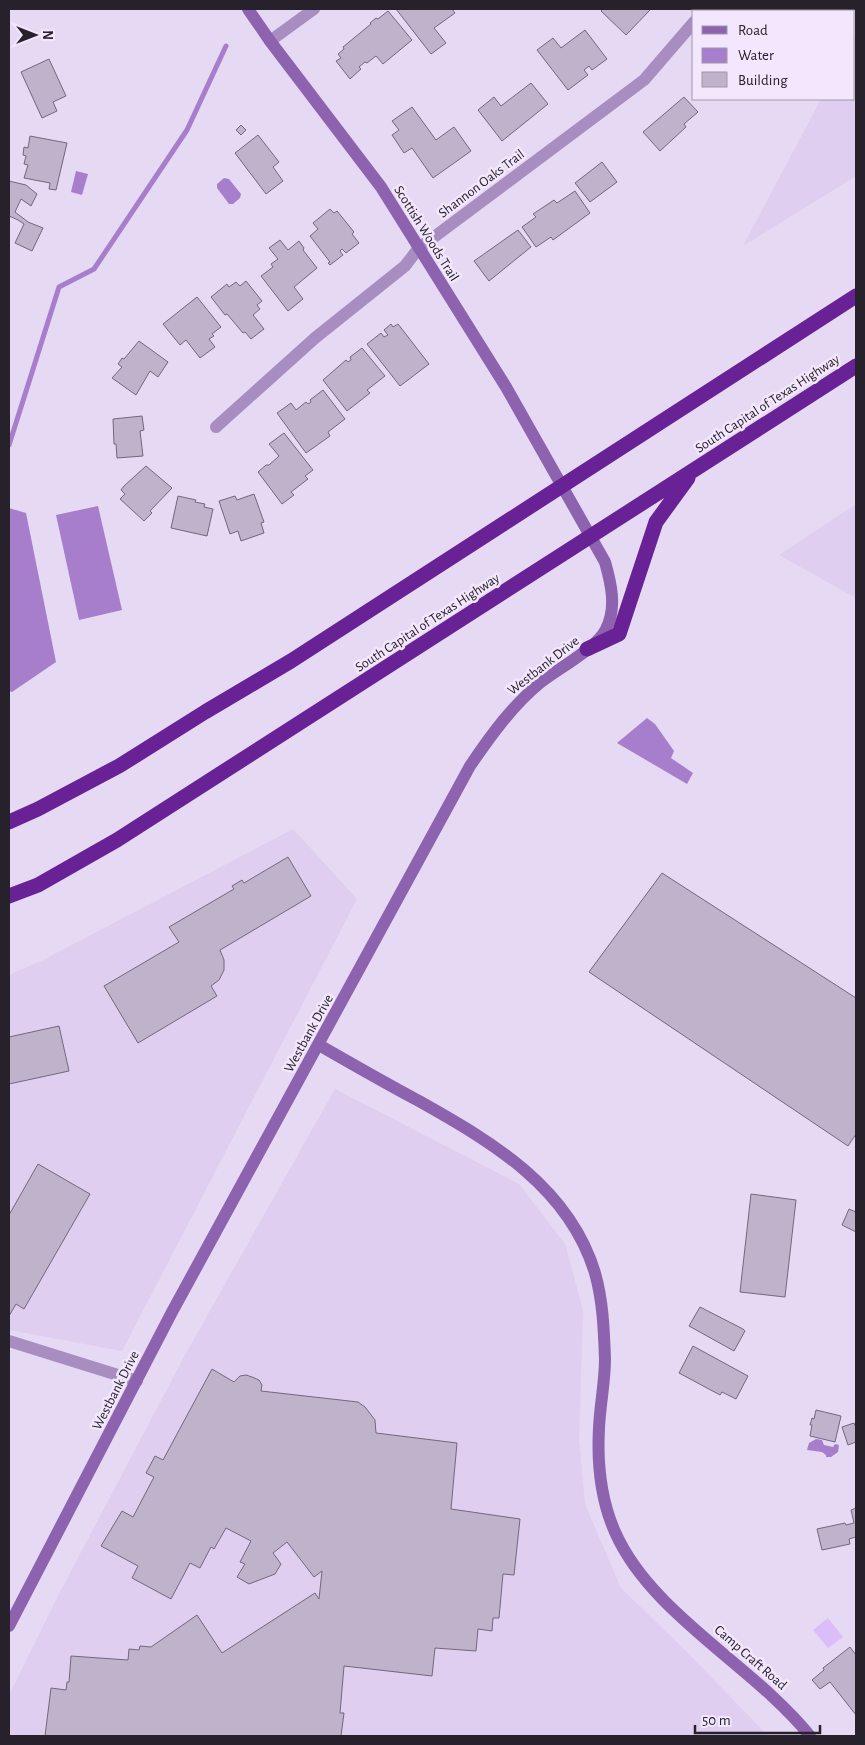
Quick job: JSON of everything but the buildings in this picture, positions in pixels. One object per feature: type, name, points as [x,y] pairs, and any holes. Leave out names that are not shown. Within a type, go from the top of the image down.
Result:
[{"type":"highway","points":[[9,822],[38,809],[119,766],[291,661],[856,296]]},
{"type":"highway","name":"South Capital of Texas Highway","points":[[9,896],[38,885],[117,840],[856,366]]},
{"type":"highway","points":[[587,649],[619,634],[656,522],[694,470]]},
{"type":"street","name":"Scottish Woods Trail","points":[[248,9],[270,41],[381,187],[506,387],[562,486]]},
{"type":"street","points":[[270,41],[314,9]]},
{"type":"street","name":"Shannon Oaks Trail","points":[[216,427],[315,338],[405,266],[418,249],[644,80],[692,24]]},
{"type":"street","name":"Westbank Drive","points":[[9,1626],[172,1312],[470,766],[492,733],[512,708],[541,682],[587,649],[606,629],[612,609],[612,586],[605,562],[562,486]]},
{"type":"street","name":"Camp Craft Road","points":[[318,1045],[496,1147],[530,1173],[560,1206],[580,1239],[595,1272],[601,1301],[605,1364],[599,1428],[598,1469],[604,1502],[615,1532],[625,1552],[668,1604],[784,1707],[810,1736]]},
{"type":"street","points":[[9,1341],[137,1381]]},
{"type":"shaded area","points":[[856,32],[856,176],[743,246],[820,100],[855,100]]},
{"type":"shaded area","points":[[856,504],[856,598],[779,555]]},
{"type":"shaded area","points":[[293,829],[357,899],[122,1351],[9,1330],[9,975],[43,960]]},
{"type":"shaded area","points":[[335,1089],[519,1184],[565,1244],[583,1310],[579,1440],[585,1504],[621,1588],[686,1651],[768,1736],[9,1736],[9,1695],[60,1592],[185,1355]]},
{"type":"shaded area","points":[[828,1618],[843,1637],[828,1648],[813,1630]]},
{"type":"water","points":[[76,171],[88,174],[82,195],[71,192]]},
{"type":"water","points":[[224,178],[229,179],[241,194],[240,198],[233,204],[229,204],[217,188],[217,184]]},
{"type":"water","points":[[98,506],[122,610],[79,620],[56,515]]},
{"type":"water","points":[[9,508],[26,513],[56,662],[12,692],[9,691]]},
{"type":"water","points":[[647,718],[655,724],[674,751],[671,758],[693,773],[687,784],[617,743]]},
{"type":"water","points":[[816,1439],[822,1440],[824,1445],[833,1447],[835,1444],[839,1445],[838,1452],[831,1457],[826,1457],[822,1452],[807,1450],[809,1443]]},
{"type":"waterway","points":[[9,445],[59,287],[94,269],[187,130],[226,46]]}]
